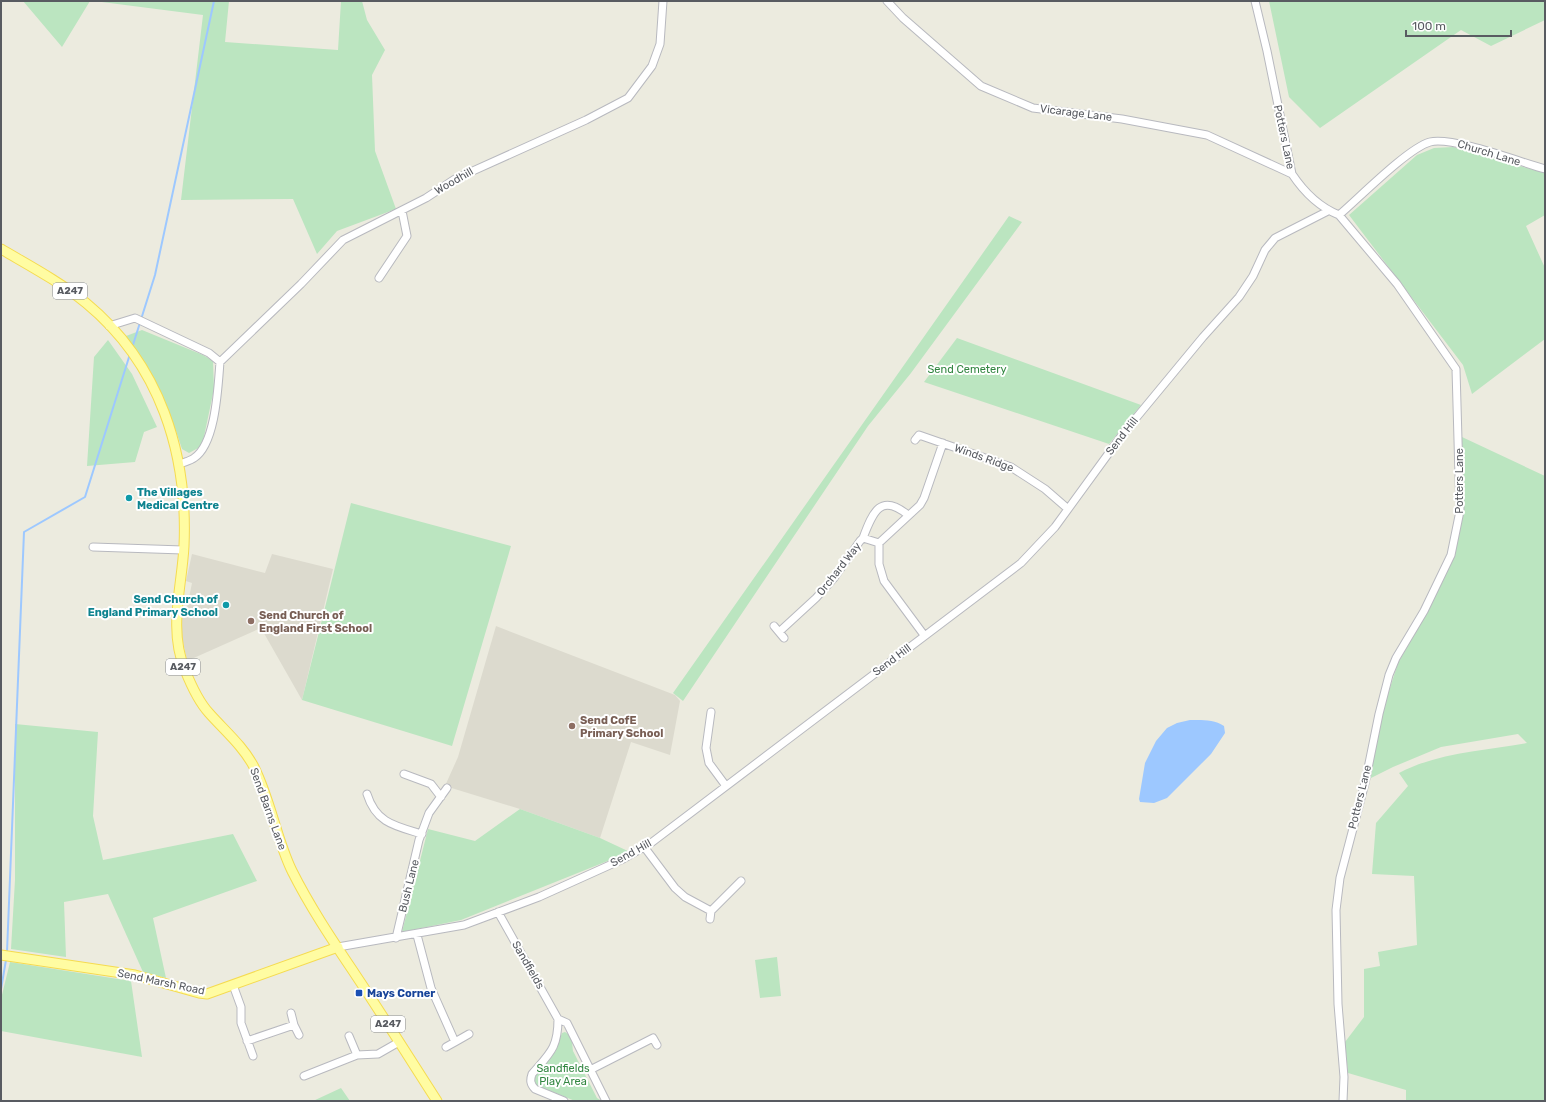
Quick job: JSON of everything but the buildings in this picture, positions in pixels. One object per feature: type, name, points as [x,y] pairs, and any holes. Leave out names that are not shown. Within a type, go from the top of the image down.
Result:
[{"type":"main road","name":"Send Barns Lane","points":[[1,249],[60,284],[87,304],[109,326],[134,356],[149,378],[174,437],[180,464],[185,514],[176,624],[177,644],[183,666],[194,691],[208,712],[239,744],[254,766],[265,793],[282,846],[293,871],[338,948]]},
{"type":"main road","name":"Send Marsh Road","points":[[1,955],[135,975],[207,994],[338,948]]},
{"type":"main road","name":"A247","points":[[338,948],[437,1101]]},
{"type":"street","name":"Woodhill","points":[[220,362],[301,284],[343,240],[426,198],[455,179],[586,120],[628,98],[652,66],[660,44],[663,1]]},
{"type":"street","name":"Vicarage Lane","points":[[887,1],[903,18],[981,86],[1033,108],[1122,119],[1207,135],[1292,174]]},
{"type":"street","name":"Potters Lane","points":[[1255,1],[1267,51],[1292,174],[1303,190],[1328,211],[1339,215],[1397,284],[1456,369],[1460,511],[1451,555],[1424,611],[1396,658],[1379,714],[1365,783],[1340,878],[1336,918],[1338,1004],[1344,1078],[1343,1101]]},
{"type":"street","name":"Church Lane","points":[[1339,215],[1410,153],[1430,142],[1452,141],[1545,169]]},
{"type":"street","points":[[379,278],[407,236],[402,211]]},
{"type":"street","name":"Send Hill","points":[[338,948],[417,935],[464,925],[647,854],[726,786],[1021,562],[1055,527],[1122,435],[1203,337],[1239,297],[1253,276],[1265,250],[1275,238],[1328,211]]},
{"type":"street","points":[[109,326],[136,318],[209,353],[220,362],[216,403],[207,443],[195,458],[180,464]]},
{"type":"street","name":"Winds Ridge","points":[[914,440],[919,435],[1010,467],[1035,481],[1068,509]]},
{"type":"street","name":"Orchard Way","points":[[924,635],[884,581],[879,564],[879,543],[920,505],[924,498],[943,443]]},
{"type":"street","name":"Orchard Way","points":[[779,632],[816,598],[834,578],[863,538],[869,522],[878,508],[888,504],[897,507],[908,515]]},
{"type":"street","name":"Orchard Way","points":[[863,538],[879,543]]},
{"type":"street","points":[[93,548],[183,550]]},
{"type":"street","points":[[774,626],[784,638]]},
{"type":"street","points":[[711,712],[706,748],[709,763],[726,786]]},
{"type":"street","points":[[404,774],[431,784],[441,797]]},
{"type":"street","name":"Bush Lane","points":[[396,938],[422,834],[429,813],[447,788]]},
{"type":"street","points":[[367,794],[372,808],[382,819],[398,827],[422,834]]},
{"type":"street","points":[[647,854],[675,888],[685,897],[711,911]]},
{"type":"street","points":[[710,919],[711,911],[741,881]]},
{"type":"street","name":"Sandfields","points":[[498,912],[558,1019],[567,1023],[606,1101]]},
{"type":"street","points":[[417,935],[431,988],[455,1042]]},
{"type":"street","points":[[233,985],[241,1007],[241,1023],[253,1056]]},
{"type":"street","points":[[291,1013],[294,1025],[299,1035]]},
{"type":"street","points":[[558,1019],[558,1034],[554,1046],[532,1074],[530,1080],[531,1086],[535,1089],[564,1101]]},
{"type":"street","points":[[233,1023],[241,1023]]},
{"type":"street","points":[[247,1041],[294,1025]]},
{"type":"street","points":[[446,1047],[468,1034]]},
{"type":"street","points":[[590,1070],[651,1035],[657,1045]]},
{"type":"street","points":[[349,1036],[357,1055]]},
{"type":"street","points":[[304,1076],[357,1055],[378,1054],[399,1042]]},
{"type":"shaded area","name":"Send Church of England First School","points":[[192,554],[265,573],[272,554],[333,569],[302,700],[261,628],[187,661],[181,633],[180,615],[186,613],[192,583],[186,581]]},
{"type":"shaded area","name":"Send CofE Primary School","points":[[496,626],[675,695],[680,701],[670,755],[631,742],[600,838],[520,809],[445,786],[458,757]]},
{"type":"green space","points":[[23,1],[90,1],[62,47]]},
{"type":"green space","points":[[94,1],[229,1],[225,42],[338,50],[341,1],[362,1],[367,20],[385,50],[372,75],[375,151],[396,209],[337,231],[317,254],[293,199],[181,200],[203,15]]},
{"type":"green space","points":[[1269,1],[1545,1],[1545,20],[1491,46],[1461,30],[1320,128],[1289,97]]},
{"type":"green space","points":[[1453,147],[1545,173],[1545,215],[1526,226],[1545,268],[1545,339],[1472,394],[1463,365],[1349,215],[1417,155],[1434,148]]},
{"type":"green space","points":[[1009,216],[1022,222],[911,373],[868,426],[683,701],[673,693]]},
{"type":"green space","points":[[142,330],[203,355],[213,361],[214,389],[202,446],[189,453],[182,449],[176,431],[137,351],[126,336]]},
{"type":"green space","name":"Send Cemetery","points":[[957,338],[1141,405],[1109,444],[924,382]]},
{"type":"green space","points":[[108,340],[132,374],[157,427],[144,432],[135,462],[87,466],[94,357]]},
{"type":"green space","points":[[1462,437],[1545,476],[1545,1101],[1406,1101],[1406,1090],[1348,1073],[1345,1042],[1364,1017],[1364,969],[1380,966],[1378,952],[1417,945],[1414,876],[1372,874],[1376,823],[1408,786],[1399,773],[1414,766],[1445,756],[1527,743],[1518,734],[1441,747],[1393,767],[1369,779],[1382,713],[1398,663],[1427,610],[1453,557],[1463,510]]},
{"type":"green space","points":[[351,503],[511,546],[452,746],[302,700]]},
{"type":"green space","points":[[15,724],[98,732],[93,816],[103,860],[233,834],[257,881],[153,918],[166,978],[143,972],[108,894],[64,902],[66,957],[11,949],[15,880]]},
{"type":"green space","points":[[520,809],[600,838],[630,852],[461,920],[402,932],[428,829],[475,841]]},
{"type":"green space","points":[[777,957],[781,996],[760,998],[755,960]]},
{"type":"green space","points":[[10,962],[131,981],[142,1057],[1,1031],[1,999]]},
{"type":"green space","name":"Sandfields Play Area","points":[[565,1032],[571,1038],[573,1051],[597,1098],[602,1101],[575,1101],[546,1089],[539,1089],[533,1081],[537,1073],[555,1052],[562,1033]]},
{"type":"green space","points":[[341,1088],[350,1101],[313,1101]]},
{"type":"water","points":[[1190,720],[1207,720],[1216,722],[1224,726],[1225,733],[1211,754],[1167,798],[1154,803],[1140,802],[1139,799],[1145,763],[1156,741],[1167,728],[1177,723]]},
{"type":"waterway","points":[[132,348],[155,275],[214,1]]},
{"type":"waterway","points":[[7,952],[24,532],[85,497],[130,354]]},
{"type":"waterway","points":[[1,989],[6,960]]},
{"type":"place","name":"The Villages Medical Centre","points":[[129,498]]},
{"type":"place","name":"Send Church of England Primary School","points":[[226,605]]},
{"type":"place","name":"Send Church of England First School","points":[[251,621]]},
{"type":"place","name":"Send CofE Primary School","points":[[572,726]]},
{"type":"place","name":"Mays Corner","points":[[359,993]]}]
